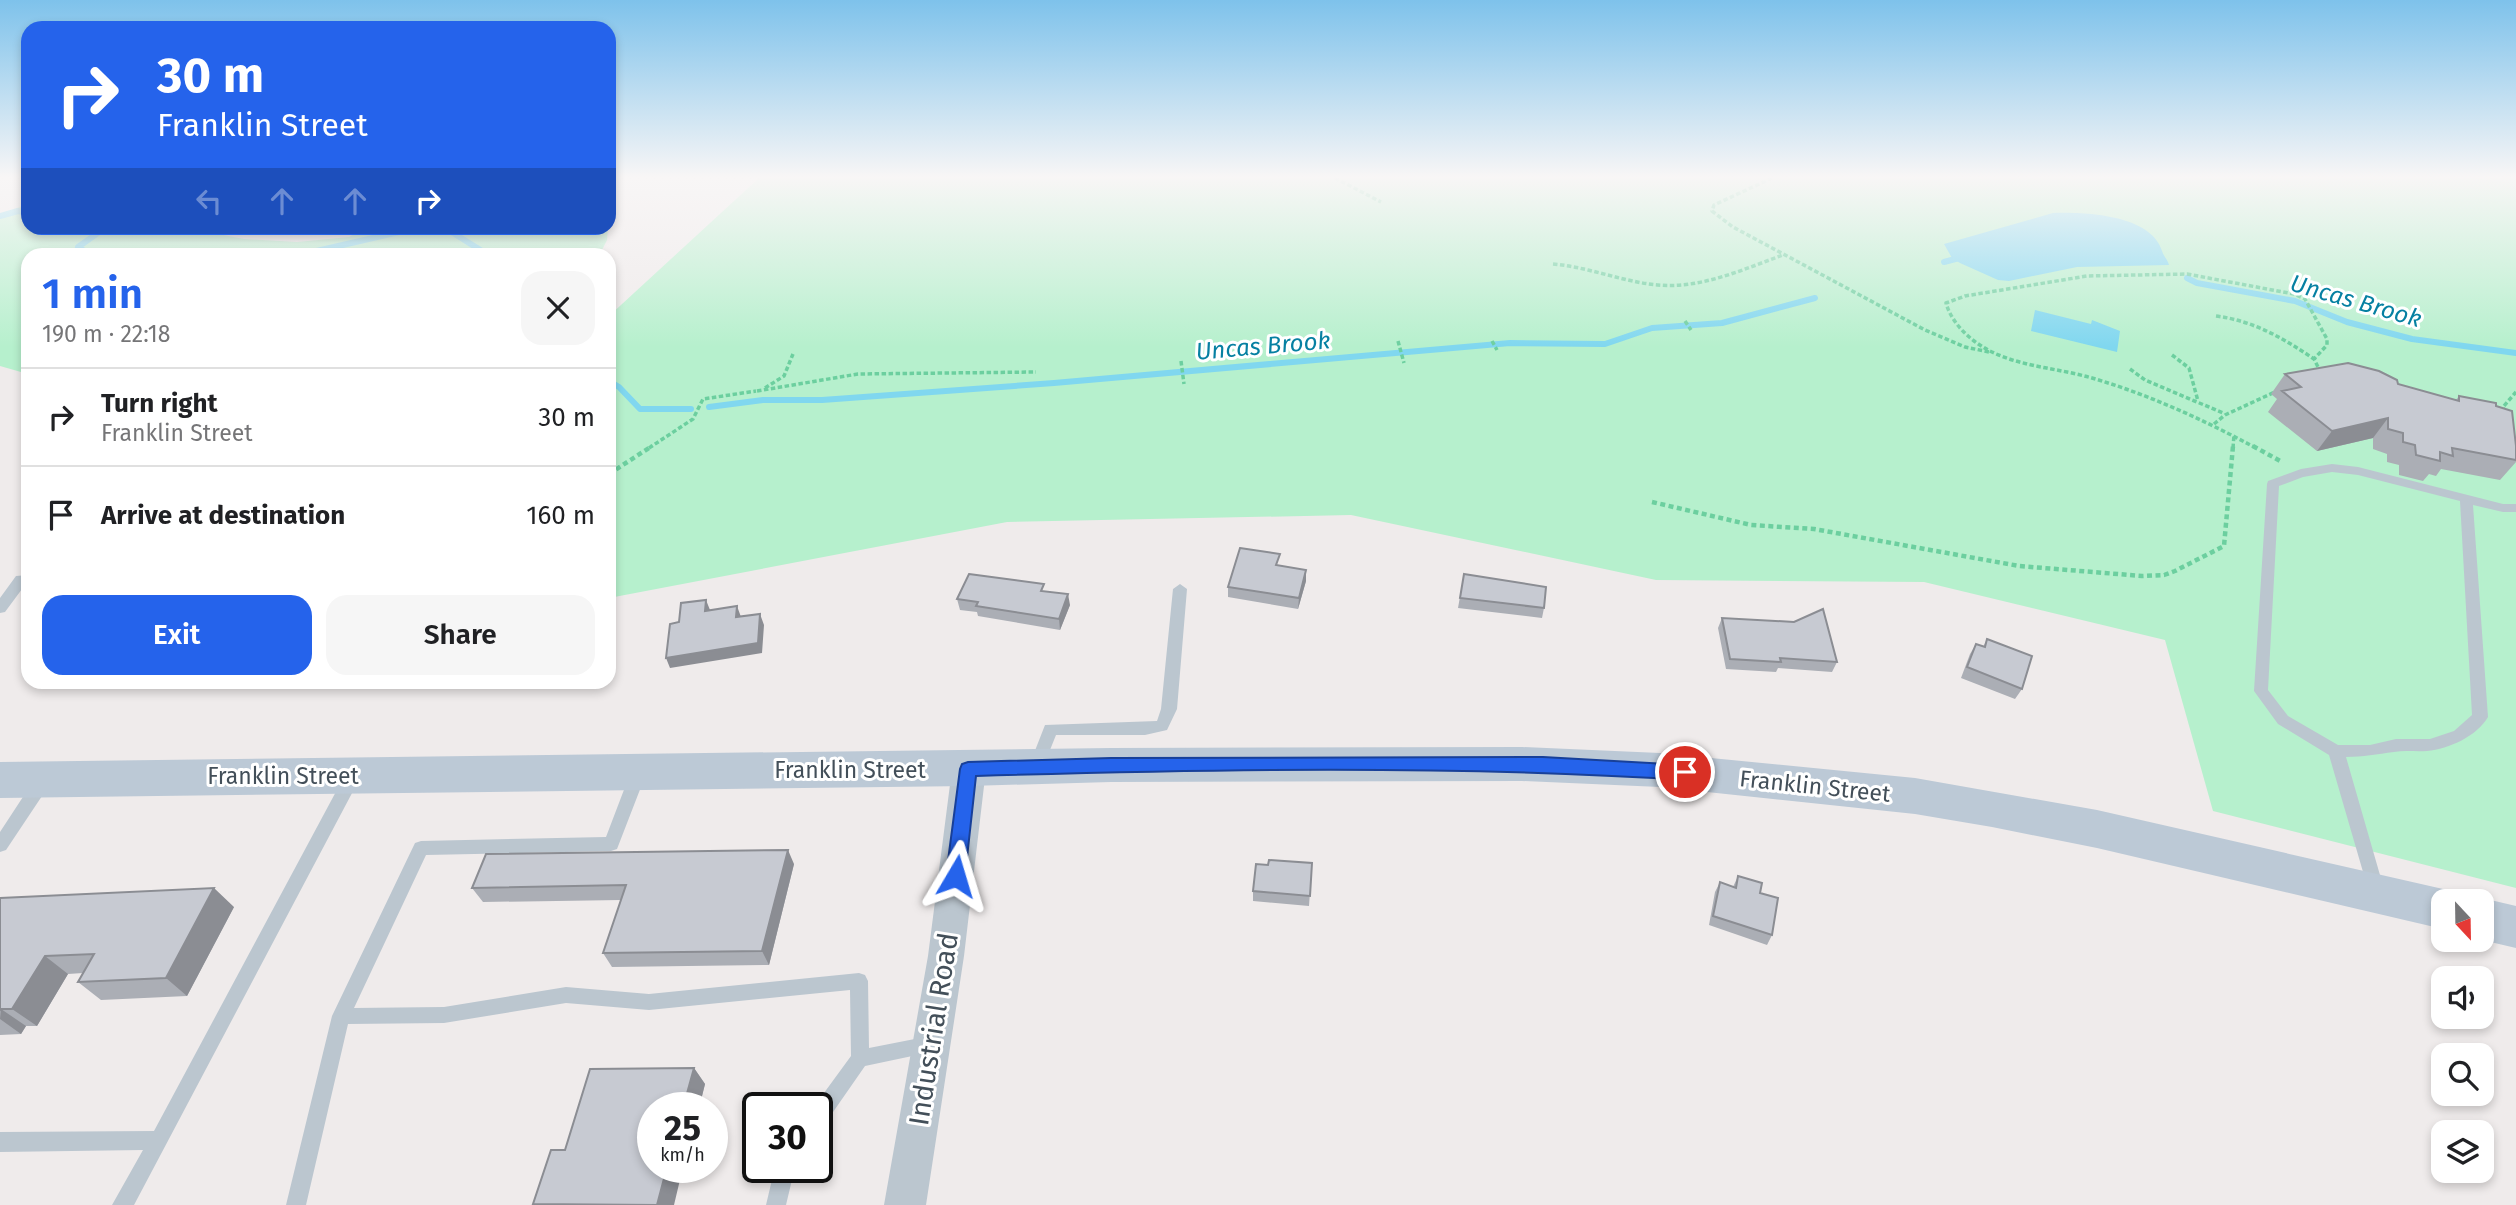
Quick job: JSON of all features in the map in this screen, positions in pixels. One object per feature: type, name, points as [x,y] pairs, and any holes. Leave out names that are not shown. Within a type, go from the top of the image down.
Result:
[{"type":"main road","name":"Franklin Street","points":[[0,780],[1037,767],[1543,764],[1673,771],[1915,796],[2097,829],[2431,906]]},
{"type":"main road","points":[[2494,922],[2516,927]]},
{"type":"street","name":"Industrial Road","points":[[905,1205],[946,956],[968,769]]},
{"type":"lane","points":[[2466,499],[2480,717],[2459,735],[2430,745],[2396,746],[2370,751],[2336,751],[2283,720],[2261,691],[2273,484],[2301,473],[2332,468],[2358,471],[2466,499],[2516,508]]},
{"type":"lane","points":[[0,607],[21,580]]},
{"type":"lane","points":[[1037,767],[1050,729],[1145,729],[1161,726],[1169,709],[1180,589]]},
{"type":"lane","points":[[2336,751],[2377,894]]},
{"type":"lane","points":[[296,1205],[341,1016],[421,848],[611,844],[638,773]]},
{"type":"lane","points":[[122,1205],[354,776]]},
{"type":"lane","points":[[0,845],[43,779]]},
{"type":"lane","points":[[341,1016],[444,1015],[566,995],[649,1003],[859,981],[860,1058],[833,1096]]},
{"type":"lane","points":[[860,1058],[931,1045]]},
{"type":"lane","points":[[0,1142],[159,1140]]},
{"type":"lane","points":[[776,1205],[781,1183]]},
{"type":"path","points":[[1745,234],[1925,330],[1965,347],[2094,378],[2214,424],[2301,473]]},
{"type":"path","points":[[1553,264],[1600,270],[1642,283],[1677,286],[1711,280],[1783,254]]},
{"type":"path","points":[[1993,353],[1967,334],[1947,312],[1946,303],[1965,296],[2087,276],[2187,274],[2294,294],[2305,299],[2327,339],[2327,345],[2314,359]]},
{"type":"path","points":[[2216,316],[2237,319],[2282,337],[2314,359],[2322,381]]},
{"type":"path","points":[[1685,321],[1691,330]]},
{"type":"path","points":[[1492,341],[1497,350]]},
{"type":"path","points":[[1398,343],[1404,363]]},
{"type":"path","points":[[757,391],[784,376],[793,354]]},
{"type":"path","points":[[2172,355],[2185,360],[2190,366],[2198,402]]},
{"type":"path","points":[[1181,364],[1184,384]]},
{"type":"path","points":[[2130,369],[2145,380],[2223,413]]},
{"type":"path","points":[[616,469],[697,414],[701,403],[707,397],[878,372],[922,375],[1036,372]]},
{"type":"path","points":[[2214,424],[2223,413],[2245,406],[2261,395],[2285,389]]},
{"type":"path","points":[[2507,416],[2503,407],[2516,392]]},
{"type":"path","points":[[1652,502],[1738,523],[1814,529],[2019,566],[2142,576],[2164,575],[2224,547],[2234,435]]},
{"type":"green space","points":[[0,234],[223,235],[297,242],[353,235],[607,235],[603,248],[21,248],[21,372],[0,366]]},
{"type":"green space","points":[[698,234],[2516,234],[2516,888],[2213,811],[2165,640],[1924,582],[1656,580],[1351,515],[1007,522],[616,597],[616,310]]},
{"type":"water","points":[[1978,234],[2150,234],[2156,239],[2169,265],[2077,267],[2009,281],[1998,280],[1952,258],[1944,244]]},
{"type":"water","points":[[2035,310],[2091,324],[2092,320],[2120,331],[2117,352],[2031,331]]},
{"type":"building","points":[[2348,363],[2379,371],[2397,380],[2398,384],[2459,401],[2459,396],[2496,403],[2496,406],[2512,411],[2516,460],[2452,448],[2453,456],[2440,452],[2440,461],[2416,455],[2415,445],[2403,442],[2403,433],[2388,429],[2388,418],[2332,431],[2282,391],[2301,387],[2285,374]]},
{"type":"building","points":[[1240,548],[1280,554],[1276,565],[1306,570],[1299,598],[1228,587]]},
{"type":"building","points":[[969,574],[1044,584],[1041,591],[1068,594],[1059,619],[976,606],[978,602],[957,599]]},
{"type":"building","points":[[1464,574],[1546,587],[1544,608],[1460,598]]},
{"type":"building","points":[[706,600],[705,611],[737,606],[736,617],[760,614],[758,643],[666,658],[670,624],[679,622],[681,603]]},
{"type":"building","points":[[1823,609],[1837,662],[1780,658],[1781,662],[1730,659],[1722,618],[1794,622]]},
{"type":"building","points":[[1987,639],[2032,656],[2022,689],[1967,667],[1976,644],[1985,647]]},
{"type":"building","points":[[788,850],[762,951],[603,953],[626,885],[472,888],[486,854]]},
{"type":"building","points":[[1269,860],[1312,863],[1310,896],[1253,891],[1256,864],[1268,865]]},
{"type":"building","points":[[1738,876],[1762,883],[1760,893],[1778,898],[1772,935],[1713,916],[1720,882],[1736,888]]},
{"type":"building","points":[[214,888],[166,978],[78,982],[94,954],[45,956],[12,1009],[0,1010],[0,898]]},
{"type":"building","points":[[694,1068],[687,1092],[637,1092],[637,1183],[663,1183],[657,1205],[533,1204],[551,1150],[565,1150],[590,1069]]},
{"type":"waterway","name":"Uncas Brook","points":[[80,248],[95,235]]},
{"type":"waterway","name":"Uncas Brook","points":[[330,248],[386,235]]},
{"type":"waterway","name":"Uncas Brook","points":[[456,235],[477,248]]},
{"type":"waterway","name":"Uncas Brook","points":[[1944,262],[1963,257]]},
{"type":"waterway","name":"Uncas Brook","points":[[2187,278],[2197,283],[2295,301],[2347,322],[2412,339],[2516,353]]},
{"type":"waterway","name":"Uncas Brook","points":[[709,407],[763,400],[822,400],[1054,383],[1510,343],[1605,344],[1652,328],[1722,323],[1815,298]]},
{"type":"waterway","name":"Uncas Brook","points":[[616,385],[640,409],[691,409]]},
{"type":"route","points":[[956,876],[968,769],[1111,765],[1543,764],[1685,772]]}]
